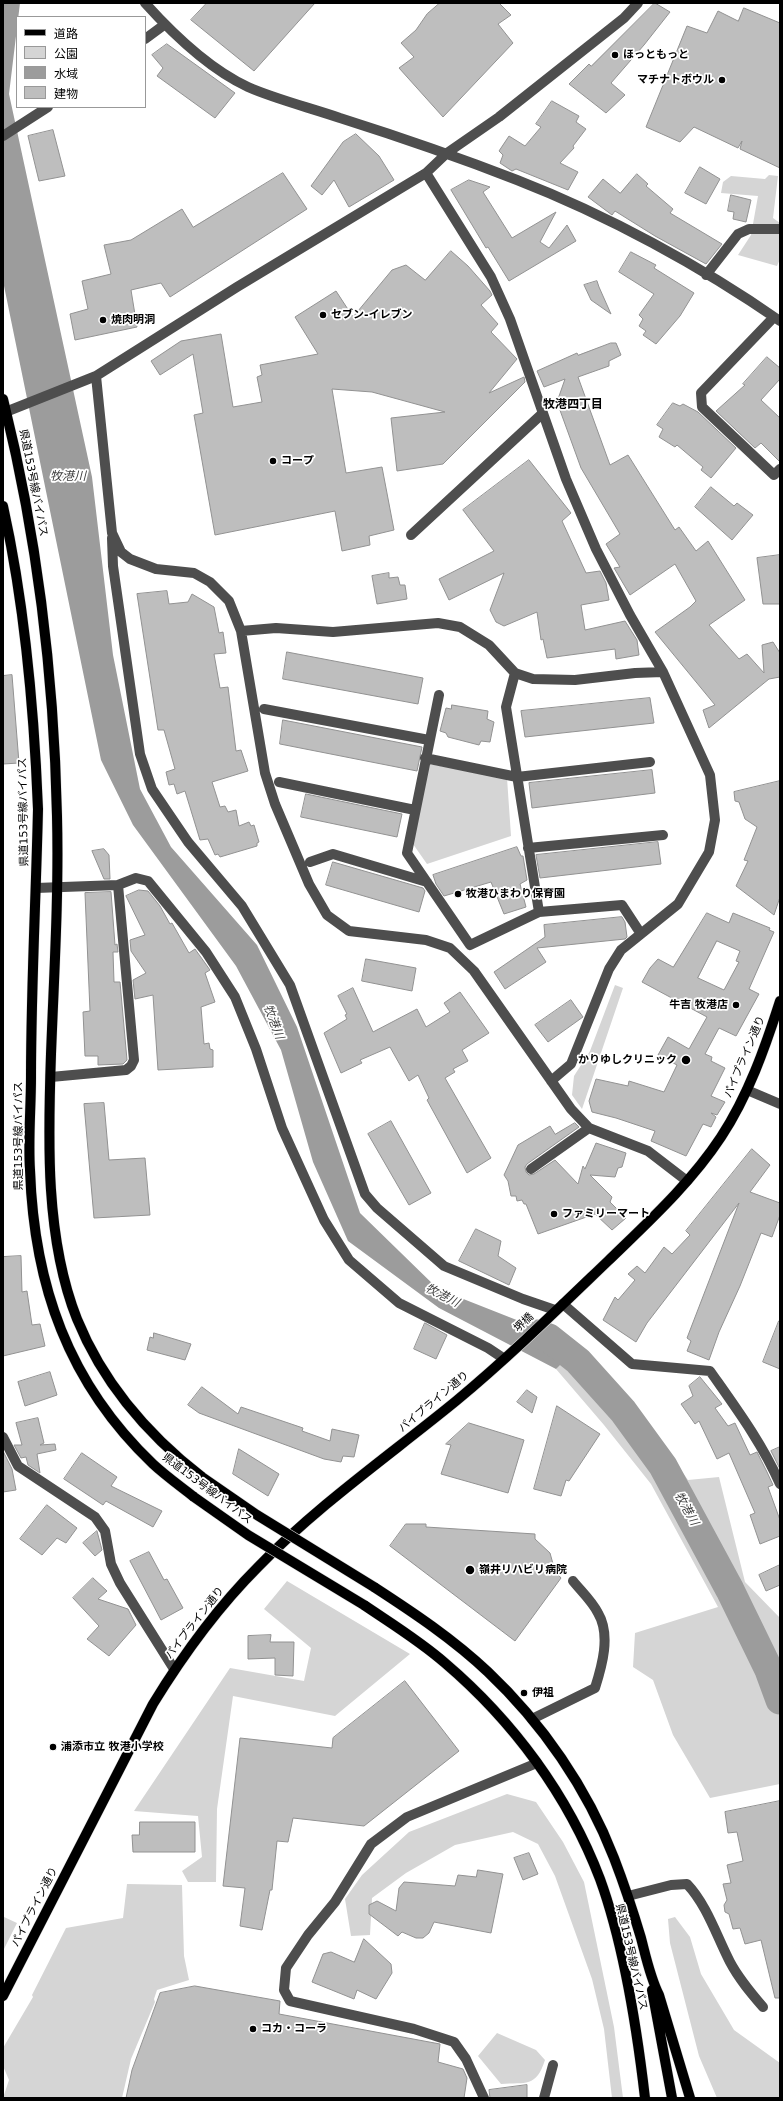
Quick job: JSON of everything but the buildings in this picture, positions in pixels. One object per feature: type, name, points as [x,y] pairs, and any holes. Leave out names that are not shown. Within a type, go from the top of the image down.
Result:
[{"type":"main road","name":"県道153号線バイパス","points":[[3,399],[32,542],[46,651],[56,776],[58,888],[50,1077],[49,1143],[52,1200],[62,1265],[70,1299],[77,1319],[93,1354],[124,1402],[160,1442],[202,1477],[257,1515],[374,1587],[443,1634],[488,1672],[532,1719],[551,1744],[595,1813],[628,1896],[652,1980]]},
{"type":"main road","name":"県道153号線バイパス","points":[[3,506],[18,594],[31,694],[38,809],[29,1142],[34,1224],[43,1278],[57,1324],[83,1376],[107,1411],[154,1464],[194,1497],[248,1534],[364,1605],[420,1642],[467,1682],[507,1725],[537,1763],[563,1801],[576,1826],[604,1894],[622,1961],[645,2098]]},
{"type":"main road","name":"パイプライン通り","points":[[556,1310],[687,1181],[721,1137],[747,1090],[768,1040],[780,1001]]},
{"type":"main road","name":"堺橋","points":[[512,1350],[556,1310]]},
{"type":"main road","name":"パイプライン通り","points":[[3,1996],[125,1757],[174,1669],[216,1612],[258,1566],[304,1524],[458,1399],[512,1350]]},
{"type":"main road","points":[[652,1980],[653,1998],[672,2098]]},
{"type":"main road","points":[[652,1980],[659,1995],[690,2098]]},
{"type":"street","points":[[145,3],[164,25],[207,61],[248,86],[447,153],[570,203],[633,234],[740,294],[777,319],[701,393],[702,407],[774,475],[780,469]]},
{"type":"street","points":[[5,412],[96,376],[237,287],[426,173],[447,153],[499,117],[624,18],[638,3]]},
{"type":"street","points":[[146,37],[164,25]]},
{"type":"street","points":[[7,134],[46,108]]},
{"type":"street","points":[[426,173],[491,277],[510,319],[566,479],[596,549],[630,615],[663,672],[710,775],[715,820],[709,852],[678,904],[620,950],[609,969],[571,1064],[551,1081]]},
{"type":"street","points":[[706,275],[738,234],[749,229],[780,229]]},
{"type":"street","points":[[96,376],[112,533],[113,566],[140,754],[152,789],[188,842],[242,906],[290,985],[366,1194],[377,1208],[444,1266],[523,1299],[556,1310],[632,1364],[710,1371],[746,1423],[771,1463],[780,1484]]},
{"type":"street","points":[[411,535],[543,413]]},
{"type":"street","points":[[112,533],[121,552],[130,559],[156,569],[194,573],[210,582],[229,601],[241,631],[265,773],[274,804],[309,884],[327,915],[349,931],[426,940],[450,948],[474,971],[571,1109],[589,1128],[648,1151],[687,1181]]},
{"type":"street","points":[[241,631],[276,628],[333,632],[438,623],[460,627],[490,645],[515,673],[532,679],[575,680],[635,673],[663,672]]},
{"type":"street","points":[[515,673],[506,707],[539,912]]},
{"type":"street","points":[[439,695],[425,758],[407,853],[470,945],[539,912],[622,904],[641,934]]},
{"type":"street","points":[[264,709],[429,740]]},
{"type":"street","points":[[425,758],[517,777],[650,762]]},
{"type":"street","points":[[279,782],[415,810]]},
{"type":"street","points":[[528,848],[663,835]]},
{"type":"street","points":[[310,862],[333,854],[426,882]]},
{"type":"street","points":[[36,888],[118,885],[136,878],[148,881],[206,952],[235,997],[256,1049],[282,1128],[324,1220],[349,1260],[399,1303],[488,1348],[503,1358]]},
{"type":"street","points":[[50,1077],[126,1070],[131,1066],[134,1060],[118,885]]},
{"type":"street","points":[[747,1090],[780,1104]]},
{"type":"street","points":[[531,1169],[589,1128]]},
{"type":"street","points":[[3,1437],[18,1466],[95,1518],[105,1531],[111,1564],[120,1584],[174,1669]]},
{"type":"street","points":[[532,1719],[594,1688],[600,1671],[603,1653],[604,1629],[598,1613],[573,1581]]},
{"type":"street","points":[[484,2098],[466,2059],[454,2042],[414,2029],[290,2001],[284,1990],[286,1968],[308,1935],[335,1902],[371,1844],[407,1817],[537,1763]]},
{"type":"street","points":[[628,1896],[670,1885],[687,1884],[702,1907],[731,1964],[746,1987],[763,2007]]},
{"type":"street","points":[[544,2098],[553,2065]]},
{"type":"green space","points":[[769,175],[778,176],[773,218],[780,223],[780,259],[777,266],[738,255],[751,235],[758,196],[721,193],[723,182],[731,176],[765,179]]},
{"type":"green space","points":[[429,764],[507,778],[511,836],[427,864],[413,844]]},
{"type":"green space","points":[[615,985],[623,988],[582,1109],[572,1095],[574,1076],[590,1051]]},
{"type":"green space","points":[[559,1363],[595,1390],[637,1444],[655,1434],[688,1480],[719,1477],[745,1582],[780,1618],[780,1784],[710,1798],[673,1735],[653,1680],[633,1667],[635,1633],[718,1607],[651,1484],[604,1425],[556,1369]]},
{"type":"green space","points":[[287,1581],[410,1654],[335,1716],[233,1696],[217,1809],[216,1882],[188,1882],[182,1871],[202,1857],[198,1816],[134,1811],[230,1668],[304,1681],[311,1648],[264,1609]]},
{"type":"green space","points":[[507,1794],[536,1802],[563,1842],[584,1882],[614,2027],[623,2098],[612,2098],[604,2029],[592,1979],[555,1876],[538,1844],[513,1832],[455,1845],[406,1873],[372,1898],[370,1935],[351,1936],[345,1899],[362,1875],[409,1832]]},
{"type":"green space","points":[[127,1884],[182,1885],[184,1956],[189,1980],[157,1990],[154,1999],[155,2002],[131,2059],[122,2098],[3,2098],[9,2080],[3,2066],[3,2048],[33,1997],[32,1995],[66,1928],[123,1918]]},
{"type":"green space","points":[[4,1917],[17,1923],[3,1951],[3,1918]]},
{"type":"green space","points":[[675,1917],[690,1937],[701,1974],[734,2030],[780,2063],[780,2098],[717,2098],[699,2056],[670,1943],[668,1919]]},
{"type":"green space","points":[[497,2033],[536,2050],[545,2060],[542,2069],[534,2079],[524,2083],[501,2084],[478,2056]]},
{"type":"water","name":"牧港川","points":[[3,3],[20,3],[18,16],[16,16],[16,36],[9,94],[92,477],[113,655],[140,789],[171,847],[257,945],[297,1027],[360,1213],[438,1289],[580,1345],[556,1369],[439,1308],[348,1241],[313,1162],[281,1050],[236,966],[133,825],[101,760],[3,281]]},
{"type":"waterway","name":"牧港川","points":[[537,1334],[549,1338],[578,1361],[623,1411],[663,1466],[730,1590],[769,1670],[780,1700]]},
{"type":"place","name":"ほっともっと","points":[[615,55]]},
{"type":"place","name":"マチナトボウル","points":[[722,80]]},
{"type":"place","name":"セブン-イレブン","points":[[323,315]]},
{"type":"place","name":"焼肉明洞","points":[[103,320]]},
{"type":"place","name":"コープ","points":[[273,461]]},
{"type":"place","name":"牧港ひまわり保育園","points":[[458,894]]},
{"type":"place","name":"牛吉 牧港店","points":[[736,1005]]},
{"type":"place","name":"かりゆしクリニック","points":[[686,1060]]},
{"type":"place","name":"ファミリーマート","points":[[554,1214]]},
{"type":"place","name":"嶺井リハビリ病院","points":[[470,1570]]},
{"type":"place","name":"伊祖","points":[[524,1693]]},
{"type":"place","name":"浦添市立 牧港小学校","points":[[53,1747]]},
{"type":"place","name":"コカ・コーラ","points":[[253,2029]]},
{"type":"district","name":"牧港四丁目","points":[[573,405]]}]
